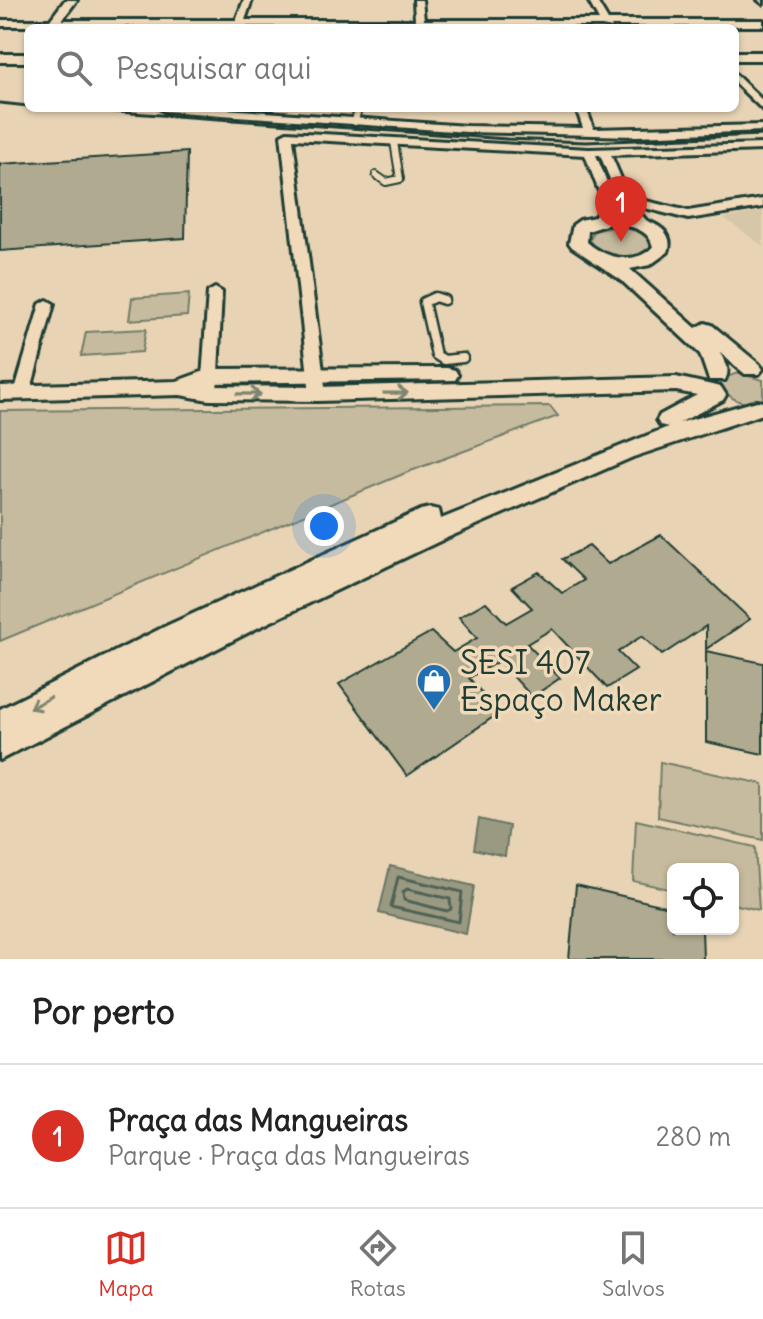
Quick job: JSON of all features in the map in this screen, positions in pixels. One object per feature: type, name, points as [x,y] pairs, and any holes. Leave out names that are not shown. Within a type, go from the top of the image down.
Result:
[{"type":"main road","points":[[739,56],[763,56]]},
{"type":"main road","points":[[0,58],[24,58]]},
{"type":"street","points":[[53,24],[71,0]]},
{"type":"street","points":[[240,24],[248,0]]},
{"type":"street","points":[[418,0],[420,24]]},
{"type":"street","points":[[592,0],[605,24]]},
{"type":"street","points":[[0,23],[24,24]]},
{"type":"street","points":[[711,24],[763,23]]},
{"type":"street","points":[[739,81],[763,85]]},
{"type":"street","points":[[739,81],[763,107]]},
{"type":"street","points":[[215,112],[590,133],[763,128]]},
{"type":"street","points":[[582,112],[590,133]]},
{"type":"street","points":[[291,118],[287,135],[316,384]]},
{"type":"street","points":[[287,135],[589,152],[763,147]]},
{"type":"street","points":[[589,152],[609,202],[599,220]]},
{"type":"street","points":[[604,152],[623,199],[662,241],[662,248],[652,263],[653,278],[760,372]]},
{"type":"street","points":[[623,199],[688,215],[763,203]]},
{"type":"street","points":[[646,227],[623,219],[599,220],[586,224],[576,236],[584,250],[608,261],[628,276],[708,350],[717,365],[715,384]]},
{"type":"street","points":[[608,261],[637,263],[658,255]]},
{"type":"street","points":[[210,385],[215,292]]},
{"type":"street","points":[[47,304],[11,393],[210,385],[715,384],[760,408]]},
{"type":"street","points":[[0,724],[176,634],[343,555],[451,507],[680,415],[731,368],[760,372]]},
{"type":"street","points":[[0,746],[209,637],[444,528],[642,443],[760,408]]},
{"type":"lane","points":[[355,122],[357,112]]},
{"type":"lane","points":[[376,175],[386,182],[400,179],[394,142]]},
{"type":"lane","points":[[444,300],[435,297],[424,302],[436,355],[444,360],[463,358]]},
{"type":"shaded area","points":[[763,211],[763,246],[724,218]]},
{"type":"shaded area","points":[[618,226],[644,233],[651,243],[650,248],[635,256],[618,257],[602,251],[590,240],[594,231]]},
{"type":"shaded area","points":[[189,294],[187,316],[129,320],[132,298]]},
{"type":"shaded area","points":[[146,329],[142,352],[81,356],[86,332]]},
{"type":"shaded area","points":[[738,373],[763,380],[763,402],[744,402],[728,394],[721,383],[723,378]]},
{"type":"shaded area","points":[[550,406],[558,416],[408,472],[0,641],[0,411]]},
{"type":"shaded area","points":[[660,762],[763,784],[763,840],[658,817]]},
{"type":"shaded area","points":[[636,820],[755,847],[759,910],[739,905],[739,863],[667,863],[667,889],[633,881]]},
{"type":"water","points":[[479,819],[509,826],[505,856],[474,849]]},
{"type":"water","points":[[390,866],[474,886],[466,934],[379,913]]},
{"type":"building","points":[[187,152],[185,238],[0,251],[0,164]]},
{"type":"building","points":[[661,535],[750,619],[706,649],[706,626],[662,655],[642,636],[618,652],[636,670],[607,688],[552,629],[527,644],[560,678],[532,697],[499,661],[469,678],[499,713],[407,776],[339,684],[431,632],[453,652],[477,638],[459,617],[486,602],[506,623],[532,608],[512,587],[539,572],[562,593],[584,580],[562,559],[589,546],[608,564]]},
{"type":"building","points":[[706,651],[763,663],[763,754],[706,742]]},
{"type":"building","points":[[576,885],[667,907],[667,935],[702,935],[703,959],[569,959]]},
{"type":"railway","points":[[0,103],[24,106]]},
{"type":"railway","points":[[117,112],[586,142],[763,135]]},
{"type":"place","name":"Praça das Mangueiras","points":[[621,242]]},
{"type":"place","name":"SESI 407 Espaço Maker","points":[[434,712]]}]
